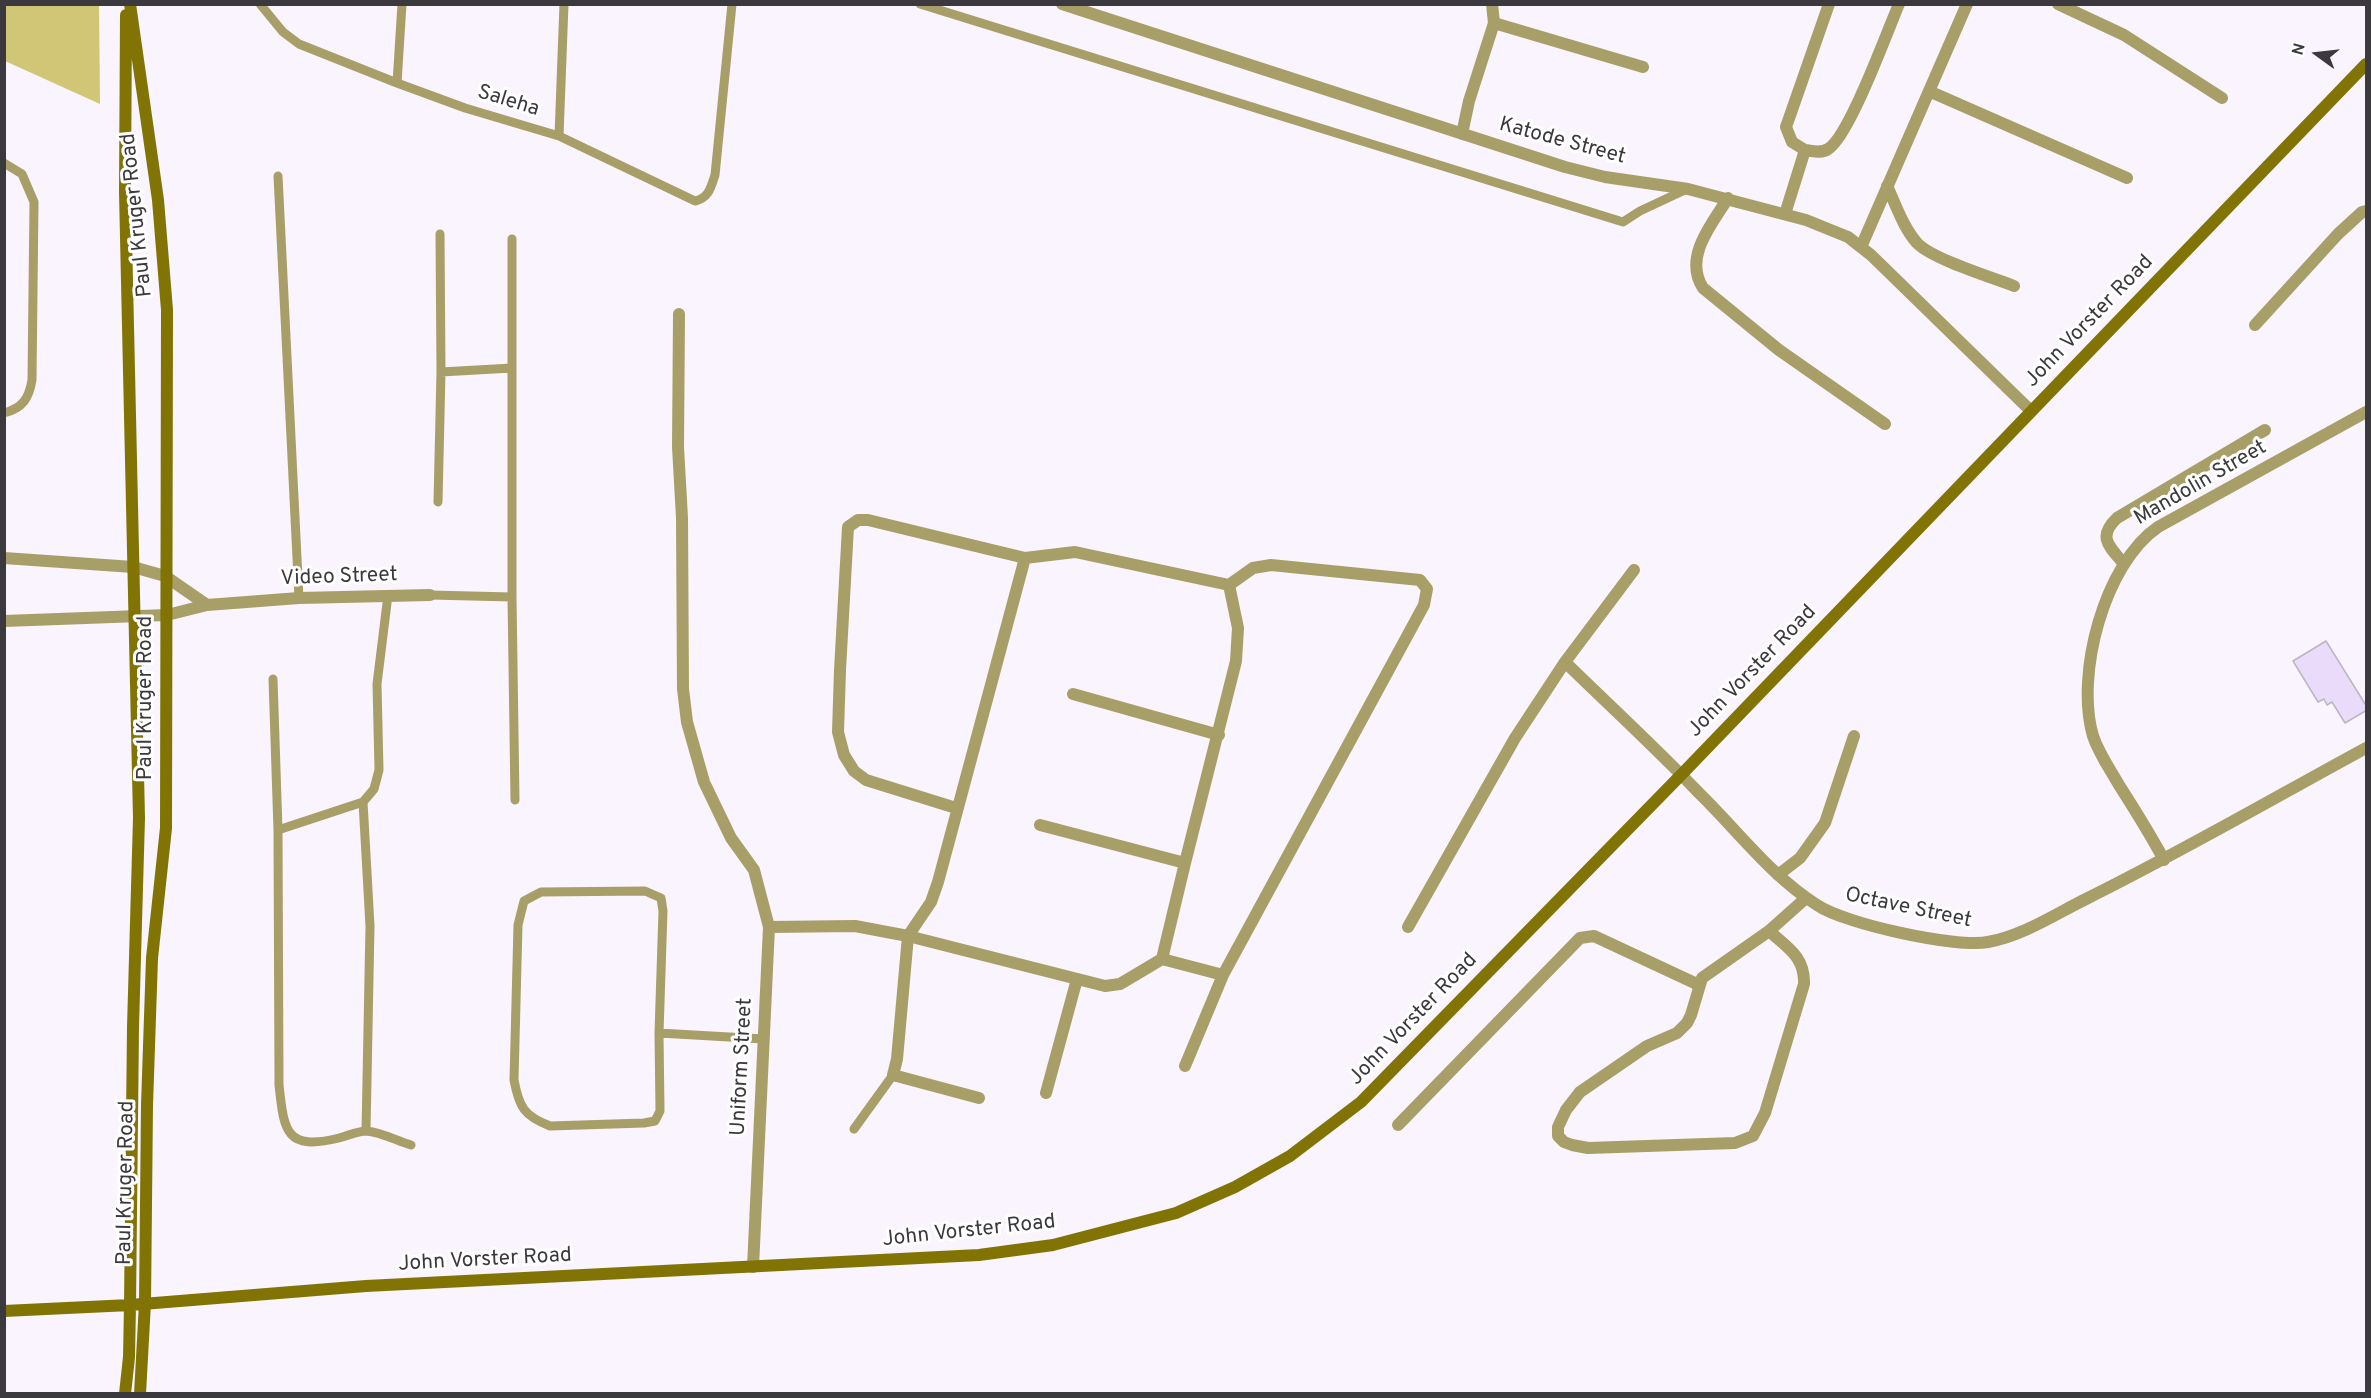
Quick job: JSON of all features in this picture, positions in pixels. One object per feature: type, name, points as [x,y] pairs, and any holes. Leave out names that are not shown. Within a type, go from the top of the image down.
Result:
[{"type":"street","name":"Paul Kruger Road","points":[[125,1394],[129,1358],[133,1027],[139,818],[125,192],[128,4]]},
{"type":"street","name":"Paul Kruger Road","points":[[128,4],[158,200],[167,310],[166,828],[152,958],[147,1106],[145,1303],[140,1394]]},
{"type":"street","name":"Katode Street","points":[[1062,4],[1586,173],[1688,189],[1728,198],[1830,229],[1848,237],[1861,247],[2031,411]]},
{"type":"street","points":[[1462,134],[1468,101],[1494,23],[1492,4]]},
{"type":"street","points":[[1829,4],[1786,127],[1792,142],[1805,150],[1820,152],[1826,151],[1834,144],[1848,123],[1899,4]]},
{"type":"street","points":[[1861,247],[1967,4]]},
{"type":"street","points":[[2058,4],[2124,35],[2222,98]]},
{"type":"street","points":[[1494,23],[1642,67]]},
{"type":"street","name":"John Vorster Road","points":[[4,1311],[130,1305],[378,1286],[979,1255],[1053,1245],[1176,1213],[1235,1187],[1290,1156],[1361,1102],[1681,775],[2367,64]]},
{"type":"street","points":[[1930,92],[2127,178]]},
{"type":"street","points":[[1785,214],[1805,150]]},
{"type":"street","points":[[1887,186],[1904,224],[1917,244],[1930,253],[2014,286]]},
{"type":"street","points":[[1728,198],[1702,240],[1696,259],[1696,277],[1703,288],[1779,350],[1885,424]]},
{"type":"street","points":[[2255,325],[2338,234],[2362,212],[2367,211]]},
{"type":"street","name":"Uniform Street","points":[[679,314],[678,447],[682,518],[683,689],[687,722],[704,782],[731,838],[754,870],[769,927],[753,1267]]},
{"type":"street","name":"Mandolin Street","points":[[2164,860],[2101,754],[2093,736],[2089,714],[2088,680],[2092,652],[2108,600],[2124,564],[2137,544],[2158,527],[2367,412]]},
{"type":"street","points":[[2124,564],[2108,543],[2106,534],[2109,526],[2118,518],[2265,430]]},
{"type":"street","points":[[956,808],[866,780],[854,771],[844,755],[838,732],[846,532],[852,522],[868,520],[1025,558],[1075,552],[1229,585],[1253,568],[1271,565],[1415,578],[1424,584],[1427,589],[1424,604],[1222,975],[1185,1066]]},
{"type":"street","points":[[4,558],[134,567],[165,576],[207,604]]},
{"type":"street","points":[[979,1098],[893,1076],[897,1059],[908,936],[931,902],[1025,558]]},
{"type":"street","points":[[1408,927],[1515,738],[1566,662],[1634,570]]},
{"type":"street","points":[[1162,959],[1219,735],[1238,645],[1238,628],[1229,585]]},
{"type":"street","name":"Video Street","points":[[4,621],[167,615],[207,604],[299,598],[430,595]]},
{"type":"street","name":"Octave Street","points":[[1566,662],[1778,874],[1806,898],[1828,912],[1860,923],[1952,942],[1984,943],[2015,934],[2164,860],[2367,748]]},
{"type":"street","points":[[1073,694],[1219,735]]},
{"type":"street","points":[[1778,874],[1800,858],[1825,823],[1854,736]]},
{"type":"street","points":[[1040,825],[1185,862]]},
{"type":"street","points":[[1769,931],[1799,959],[1804,971],[1804,984],[1765,1113],[1753,1136],[1735,1143],[1588,1148],[1564,1142],[1558,1136],[1558,1126],[1566,1110],[1580,1092],[1647,1046],[1677,1033],[1691,1016],[1702,978],[1710,970],[1769,931],[1806,898]]},
{"type":"street","points":[[769,927],[855,926],[908,936],[1105,986],[1120,984],[1162,959],[1222,975]]},
{"type":"street","points":[[1398,1125],[1580,938],[1594,936],[1699,985]]},
{"type":"street","points":[[1046,1094],[1077,979]]},
{"type":"lane","name":"Saleha","points":[[260,4],[283,32],[299,44],[465,108],[559,136],[564,4]]},
{"type":"lane","points":[[397,83],[402,4]]},
{"type":"lane","points":[[559,136],[695,201],[703,200],[709,193],[715,175],[732,4]]},
{"type":"lane","points":[[920,4],[1623,222],[1640,211],[1688,189]]},
{"type":"lane","points":[[953,15],[956,4]]},
{"type":"lane","points":[[4,163],[21,174],[34,202],[32,380],[26,402],[4,412]]},
{"type":"lane","points":[[278,176],[299,598]]},
{"type":"lane","points":[[438,502],[441,372],[440,234]]},
{"type":"lane","points":[[512,239],[512,597],[515,800]]},
{"type":"lane","points":[[441,372],[512,368]]},
{"type":"lane","points":[[278,830],[363,802],[374,789],[379,770],[377,684],[388,595]]},
{"type":"lane","name":"Video Street","points":[[430,595],[512,597]]},
{"type":"lane","points":[[273,679],[278,830],[279,1085],[282,1120],[288,1132],[299,1141],[307,1143],[318,1143],[366,1131],[411,1145]]},
{"type":"lane","points":[[363,802],[370,926],[366,1131]]},
{"type":"lane","points":[[645,891],[661,898],[663,911],[659,1033],[660,1111],[655,1121],[550,1126],[536,1120],[526,1112],[518,1102],[514,1080],[518,925],[524,901],[541,892],[645,891]]},
{"type":"lane","points":[[659,1033],[764,1039]]},
{"type":"lane","points":[[854,1129],[893,1076]]},
{"type":"shaded area","points":[[5,4],[99,5],[100,104],[5,61]]},
{"type":"building","points":[[2326,641],[2367,707],[2367,710],[2345,723],[2332,702],[2327,705],[2324,699],[2318,702],[2293,661]]}]
